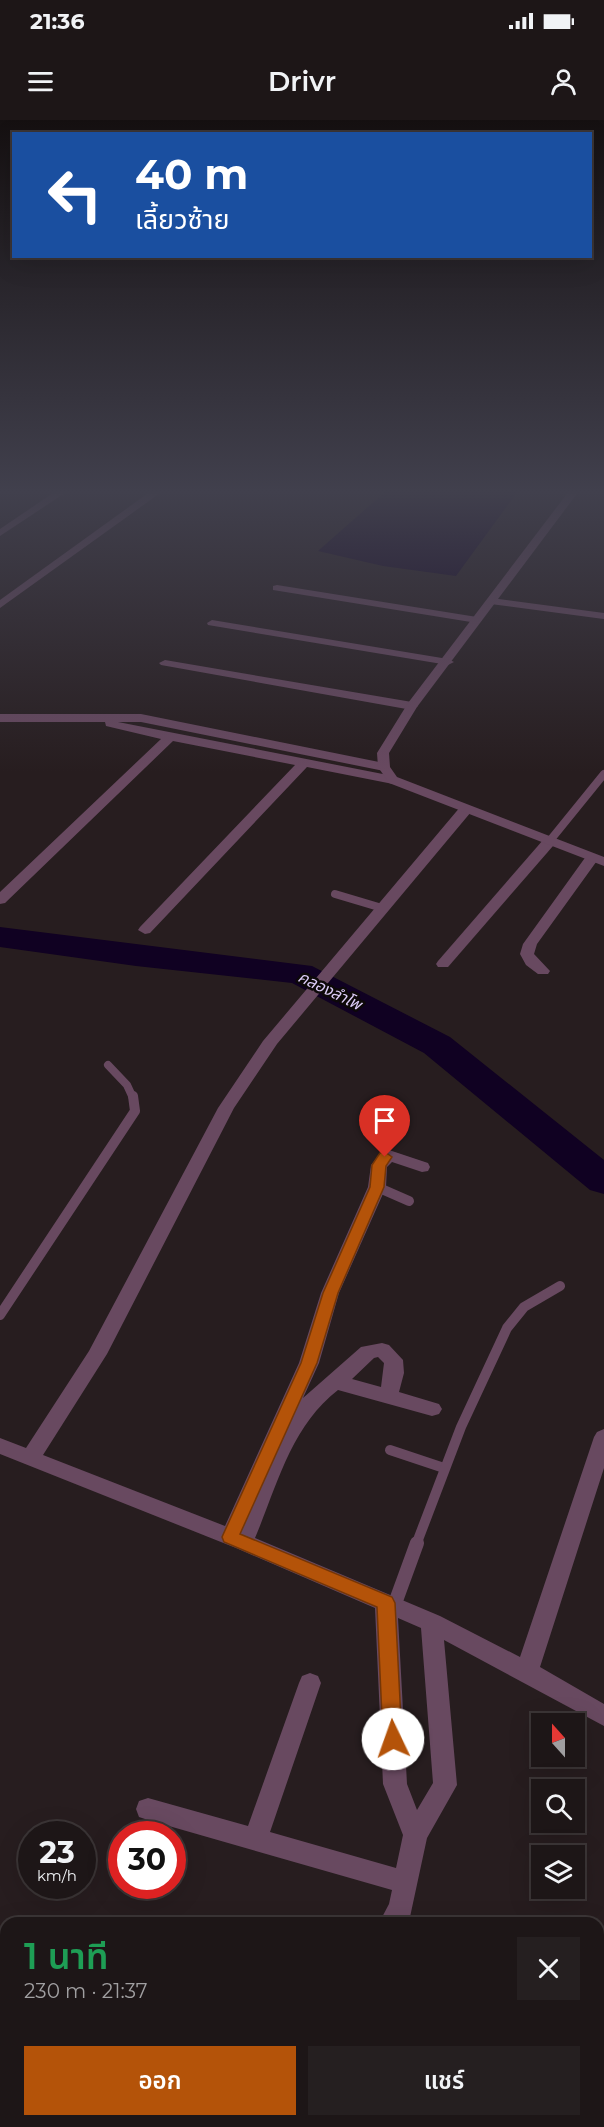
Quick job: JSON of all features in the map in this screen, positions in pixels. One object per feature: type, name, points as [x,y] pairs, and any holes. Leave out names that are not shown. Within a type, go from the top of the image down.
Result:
[{"type":"street","points":[[0,605],[28,585]]},
{"type":"street","points":[[393,780],[384,767],[383,753],[412,706],[448,662],[503,585]]},
{"type":"street","points":[[277,588],[477,620]]},
{"type":"street","points":[[212,623],[448,662]]},
{"type":"street","points":[[165,663],[412,706]]},
{"type":"street","points":[[92,717],[128,729],[393,780],[548,843],[598,860],[530,944],[527,954],[531,962],[543,971]]},
{"type":"street","points":[[0,718],[141,718],[384,767]]},
{"type":"street","points":[[0,900],[170,737]]},
{"type":"street","points":[[145,930],[303,763]]},
{"type":"street","points":[[31,1457],[97,1354],[226,1108],[271,1041],[466,809]]},
{"type":"street","points":[[443,964],[548,843]]},
{"type":"street","points":[[237,1539],[306,1371],[330,1293],[377,1187],[379,1165],[385,1157],[397,1158],[422,1167]]},
{"type":"street","points":[[237,1539],[302,1414],[321,1392],[368,1352],[382,1350],[393,1360],[394,1373],[388,1396]]},
{"type":"street","points":[[335,1382],[432,1409]]},
{"type":"street","points":[[527,1671],[604,1437]]},
{"type":"street","points":[[0,1446],[237,1539],[432,1623],[527,1671],[604,1716]]},
{"type":"street","points":[[390,1605],[395,1784],[415,1835]]},
{"type":"street","points":[[396,1917],[401,1908],[415,1835],[445,1785],[432,1623]]},
{"type":"street","points":[[255,1839],[310,1683]]},
{"type":"street","points":[[148,1809],[406,1882]]},
{"type":"lane","points":[[491,601],[604,616]]},
{"type":"lane","points":[[548,843],[604,774]]},
{"type":"lane","points":[[334,894],[382,908]]},
{"type":"lane","points":[[0,1315],[135,1111],[135,1099],[130,1089],[108,1065]]},
{"type":"lane","points":[[377,1187],[409,1201]]},
{"type":"lane","points":[[390,1605],[474,1396],[516,1314],[560,1286]]},
{"type":"lane","points":[[390,1450],[444,1468]]},
{"type":"waterway","name":"คลองลำโพ","points":[[0,937],[136,956],[300,973],[437,1045],[604,1181]]},
{"type":"route","points":[[385,1157],[379,1165],[377,1187],[330,1293],[309,1363],[230,1537],[386,1603],[393,1739]]}]
